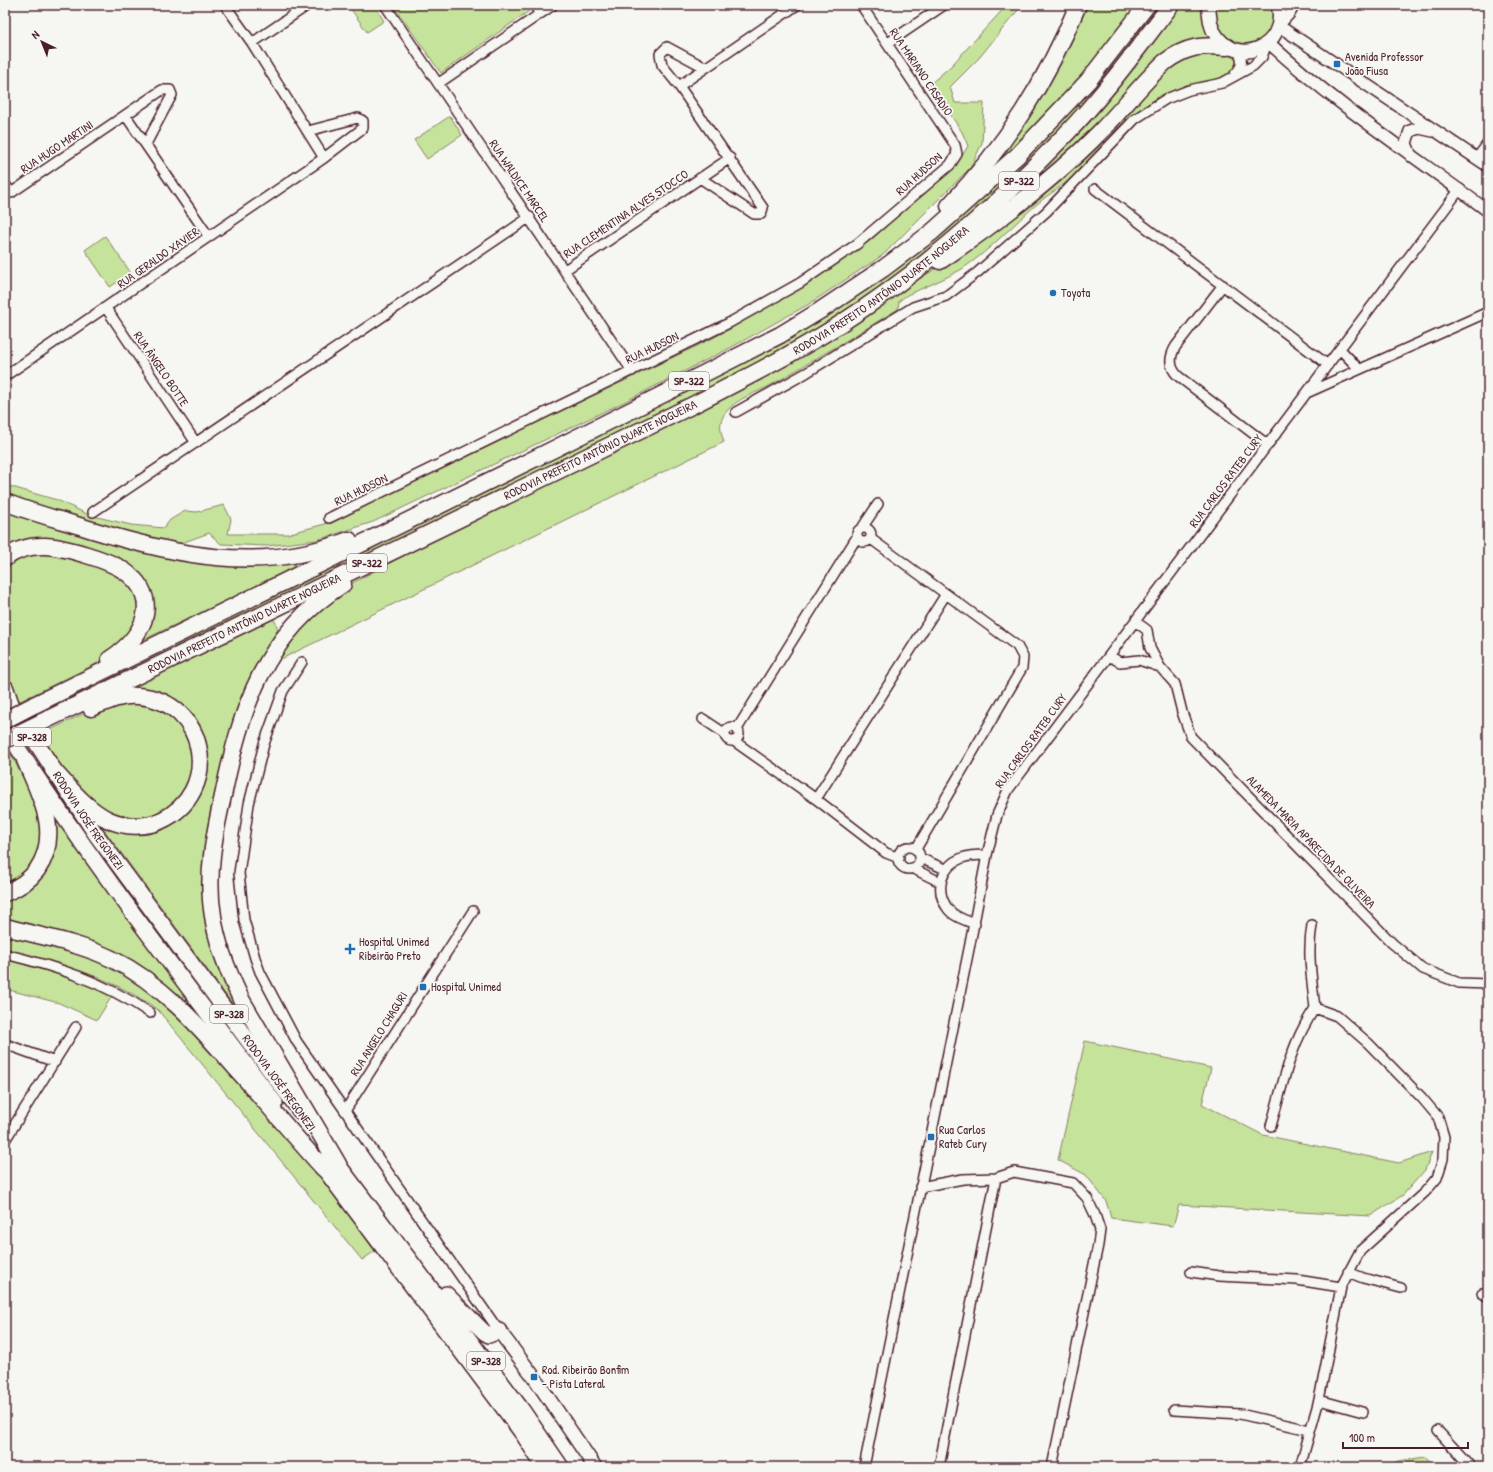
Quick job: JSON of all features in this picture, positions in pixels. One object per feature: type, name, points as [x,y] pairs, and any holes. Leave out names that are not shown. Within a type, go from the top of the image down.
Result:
[{"type":"highway","points":[[884,268],[965,189],[1012,130],[1050,68],[1078,5]]},
{"type":"highway","name":"RODOVIA PREFEITO ANTÔNIO DUARTE NOGUEIRA","points":[[5,720],[554,449],[780,335],[884,268],[932,232],[1017,156],[1088,80],[1147,5]]},
{"type":"highway","name":"RODOVIA PREFEITO ANTÔNIO DUARTE NOGUEIRA","points":[[5,740],[693,405],[743,379],[837,326],[888,291],[934,255],[1027,173],[1066,134],[1103,91],[1171,5]]},
{"type":"highway","points":[[837,326],[901,288],[975,238],[1034,192],[1098,134],[1165,62],[1177,53],[1199,46],[1233,48]]},
{"type":"highway","points":[[5,502],[159,549],[238,559],[270,558],[330,547],[439,505]]},
{"type":"highway","points":[[331,1166],[241,999],[223,958],[213,915],[211,891],[211,869],[217,822],[238,730],[246,705],[266,663],[279,643],[300,619],[327,594],[450,522]]},
{"type":"highway","points":[[5,558],[17,551],[39,545],[64,548],[103,560],[119,568],[135,581],[144,597],[146,608],[144,619],[141,629],[133,641],[114,657],[54,695]]},
{"type":"highway","points":[[5,688],[8,699]]},
{"type":"highway","points":[[42,722],[68,716],[129,696],[146,696],[166,703],[184,717],[195,735],[200,751],[200,767],[197,782],[185,803],[164,819],[155,823],[140,826],[117,823],[99,814],[75,794],[53,770]]},
{"type":"highway","name":"RODOVIA JOSÉ FREGONEZI","points":[[8,699],[53,770],[95,832],[523,1434],[544,1467]]},
{"type":"highway","name":"RODOVIA JOSÉ FREGONEZI","points":[[5,728],[25,760],[99,865],[331,1166],[408,1257],[522,1410],[561,1467]]},
{"type":"highway","points":[[5,894],[19,887],[32,875],[44,858],[49,840],[46,812],[25,760]]},
{"type":"highway","points":[[5,927],[92,951],[112,959],[148,981],[164,993],[331,1166]]},
{"type":"highway","points":[[408,1257],[484,1332],[489,1335],[499,1331]]},
{"type":"main road","points":[[1208,5],[1211,27],[1220,40],[1233,48],[1247,51],[1267,44],[1279,26],[1278,5]]},
{"type":"main road","points":[[499,1331],[534,1377],[595,1467]]},
{"type":"street","points":[[225,5],[252,43],[324,158]]},
{"type":"street","points":[[252,43],[308,5]]},
{"type":"street","name":"RUA WALDICE MARCEL","points":[[385,5],[530,217],[632,371]]},
{"type":"street","points":[[534,5],[540,14]]},
{"type":"street","points":[[439,83],[553,5]]},
{"type":"street","points":[[679,86],[704,67],[797,5]]},
{"type":"street","name":"RUA MARIANO CASADIO","points":[[861,5],[947,131],[955,145],[957,154]]},
{"type":"street","points":[[888,43],[944,5]]},
{"type":"street","points":[[1295,5],[1290,14],[1279,26],[1440,132],[1488,166]]},
{"type":"street","points":[[736,412],[806,373],[913,307],[946,296],[978,272],[1046,212],[1125,128],[1143,112],[1179,93],[1212,86],[1253,66],[1262,58],[1267,44],[1411,156],[1486,208]]},
{"type":"street","name":"RUA CLEMENTINA ALVES STOCCO","points":[[700,178],[754,214],[761,214],[763,208],[730,158],[679,86],[662,65],[660,54],[667,47],[704,67]]},
{"type":"street","points":[[1231,78],[1240,69],[1242,63],[1233,48]]},
{"type":"street","name":"RUA HUGO MARTINI","points":[[5,184],[11,193],[162,90],[170,90],[172,95],[146,144]]},
{"type":"street","points":[[126,116],[209,237]]},
{"type":"street","name":"RUA GERALDO XAVIER","points":[[5,376],[324,158],[363,128],[363,121],[358,118],[308,131]]},
{"type":"street","points":[[1411,156],[1406,143],[1410,131],[1419,128],[1440,132]]},
{"type":"street","points":[[1477,158],[1488,143]]},
{"type":"street","name":"RUA HUDSON","points":[[329,518],[729,323],[800,283],[857,244],[950,165],[957,154]]},
{"type":"street","name":"RUA CLEMENTINA ALVES STOCCO","points":[[565,270],[730,158]]},
{"type":"street","points":[[1095,189],[1328,365]]},
{"type":"street","name":"RUA CARLOS RATEB CURY","points":[[864,1467],[987,855],[997,815],[1008,790],[1136,622],[1460,189]]},
{"type":"street","points":[[93,512],[530,217]]},
{"type":"street","points":[[1223,286],[1176,346],[1171,355],[1171,365],[1178,376],[1268,445]]},
{"type":"street","name":"RUA ÂNGELO BOTTE","points":[[106,308],[196,443]]},
{"type":"street","points":[[1307,393],[1488,312]]},
{"type":"street","points":[[1340,349],[1359,369]]},
{"type":"street","points":[[737,729],[857,537],[858,530],[862,528],[878,504]]},
{"type":"street","points":[[862,528],[867,528],[871,532],[871,539]]},
{"type":"street","points":[[857,537],[864,543],[871,539]]},
{"type":"street","points":[[871,539],[1017,646],[1023,657],[1022,668],[916,849]]},
{"type":"street","points":[[816,799],[946,594]]},
{"type":"street","name":"ALAMEDA MARIA APARECIDA DE OLIVEIRA","points":[[1136,622],[1147,630],[1150,648],[1160,667],[1175,684],[1182,712],[1191,737],[1392,943],[1423,969],[1459,983],[1488,984]]},
{"type":"street","points":[[1139,660],[1150,648]]},
{"type":"street","points":[[1109,656],[1120,662],[1139,660],[1160,667]]},
{"type":"street","points":[[302,662],[283,691],[264,744],[249,804],[238,873],[244,920],[260,972],[297,1042],[499,1331]]},
{"type":"street","points":[[703,719],[724,733],[727,740],[734,741],[816,799],[886,853],[898,858],[903,866],[912,868],[940,882]]},
{"type":"street","points":[[724,733],[728,728],[733,726],[737,729],[739,736],[734,741]]},
{"type":"street","points":[[898,858],[900,851],[906,847],[916,849]]},
{"type":"street","points":[[916,849],[920,858],[945,869]]},
{"type":"street","points":[[974,924],[958,917],[948,909],[942,896],[940,882],[945,869],[953,862],[964,857],[987,855]]},
{"type":"street","points":[[912,868],[918,864],[920,858]]},
{"type":"street","name":"RUA ANGELO CHAGURI","points":[[345,1111],[473,911]]},
{"type":"street","points":[[1271,1126],[1292,1050],[1303,1027],[1316,1008],[1309,940],[1312,925]]},
{"type":"street","points":[[5,954],[85,977],[111,989],[150,1013]]},
{"type":"street","points":[[1300,1467],[1319,1400],[1341,1287],[1360,1251],[1425,1192],[1437,1178],[1443,1159],[1444,1137],[1438,1117],[1422,1098],[1373,1048],[1337,1016],[1316,1008]]},
{"type":"street","points":[[5,1140],[76,1027]]},
{"type":"street","points":[[5,1044],[55,1062]]},
{"type":"street","points":[[920,1187],[963,1179],[996,1178],[1014,1172],[1073,1183],[1087,1198],[1100,1230],[1052,1467]]},
{"type":"street","points":[[939,1467],[996,1178]]},
{"type":"street","points":[[1191,1272],[1220,1276],[1298,1280],[1341,1287]]},
{"type":"street","points":[[1348,1272],[1363,1278],[1401,1288]]},
{"type":"street","points":[[1319,1400],[1363,1412]]},
{"type":"street","points":[[1174,1410],[1240,1414],[1310,1430]]},
{"type":"street","points":[[1438,1431],[1471,1467]]},
{"type":"green space","points":[[348,5],[374,5],[384,21],[367,32]]},
{"type":"green space","points":[[393,5],[525,5],[529,11],[441,73]]},
{"type":"green space","points":[[1007,5],[1022,5],[979,58],[950,87],[955,103],[984,103],[982,143],[971,167],[883,255],[809,304],[732,347],[624,402],[373,522],[317,540],[266,546],[221,544],[209,533],[176,545],[5,499],[5,485],[57,500],[89,515],[131,525],[164,528],[170,520],[185,511],[197,512],[224,505],[231,519],[228,534],[287,534],[325,524],[375,501],[713,338],[763,310],[830,269],[871,240],[959,161],[968,146],[962,132],[930,84],[951,66]]},
{"type":"green space","points":[[1083,5],[1137,5],[1076,82],[1013,149],[979,181]]},
{"type":"green space","points":[[1155,5],[1165,5],[1092,100],[989,203],[867,299],[765,362],[48,712],[46,708],[862,291],[1114,59]]},
{"type":"green space","points":[[1181,5],[1202,5],[1215,41],[1197,41],[1073,150],[980,228],[1051,163],[1088,124],[1130,74]]},
{"type":"green space","points":[[1216,5],[1274,5],[1276,10],[1271,33],[1248,45],[1242,46],[1231,41],[1217,27]]},
{"type":"green space","points":[[1220,50],[1234,56],[1238,63],[1227,75],[1214,80],[1173,90],[1139,110],[1120,126],[1069,180],[1042,200],[993,244],[962,269],[907,295],[899,301],[898,309],[771,385],[731,406],[721,422],[724,442],[269,665],[283,643],[341,589],[903,289],[948,261],[1174,60]]},
{"type":"green space","points":[[450,116],[462,135],[427,159],[414,140]]},
{"type":"green space","points":[[105,236],[131,273],[110,287],[85,250]]},
{"type":"green space","points":[[5,506],[89,532],[291,561],[295,565],[294,568],[141,641],[149,628],[143,587],[66,545],[5,555]]},
{"type":"green space","points":[[54,553],[98,564],[126,578],[140,603],[140,623],[110,657],[18,702],[5,676],[5,566],[17,559],[34,554]]},
{"type":"green space","points":[[269,617],[275,621],[278,629],[252,674],[235,715],[204,859],[245,1021],[91,812],[117,828],[185,808],[202,736],[128,689],[130,685]]},
{"type":"green space","points":[[140,699],[180,719],[197,768],[172,811],[134,823],[90,803],[36,737],[89,711]]},
{"type":"green space","points":[[9,750],[33,800],[38,814],[42,841],[40,853],[29,869],[16,880],[5,885],[5,752]]},
{"type":"green space","points":[[53,816],[201,1015],[200,1019],[108,950],[5,917],[5,900],[23,891]]},
{"type":"green space","points":[[5,930],[82,950],[165,997],[319,1174],[375,1251],[362,1260],[158,1010],[122,988],[84,972],[5,949]]},
{"type":"green space","points":[[5,959],[75,979],[112,996],[97,1020],[59,1003],[5,989]]},
{"type":"green space","points":[[1085,1041],[1211,1068],[1202,1104],[1263,1135],[1399,1163],[1432,1152],[1425,1170],[1403,1195],[1370,1216],[1179,1205],[1173,1226],[1111,1218],[1106,1201],[1086,1175],[1058,1160]]},
{"type":"green space","points":[[1425,1457],[1434,1467],[1386,1467],[1398,1461]]},
{"type":"place","name":"Avenida Professor João Fiusa","points":[[1337,64]]},
{"type":"place","name":"Toyota","points":[[1053,293]]},
{"type":"place","name":"Hospital Unimed Ribeirão Preto","points":[[350,949]]},
{"type":"place","name":"Hospital Unimed","points":[[423,987]]},
{"type":"place","name":"Rua Carlos Rateb Cury","points":[[931,1137]]},
{"type":"place","name":"Rod. Ribeirão Bonfim - Pista Lateral","points":[[534,1377]]}]
